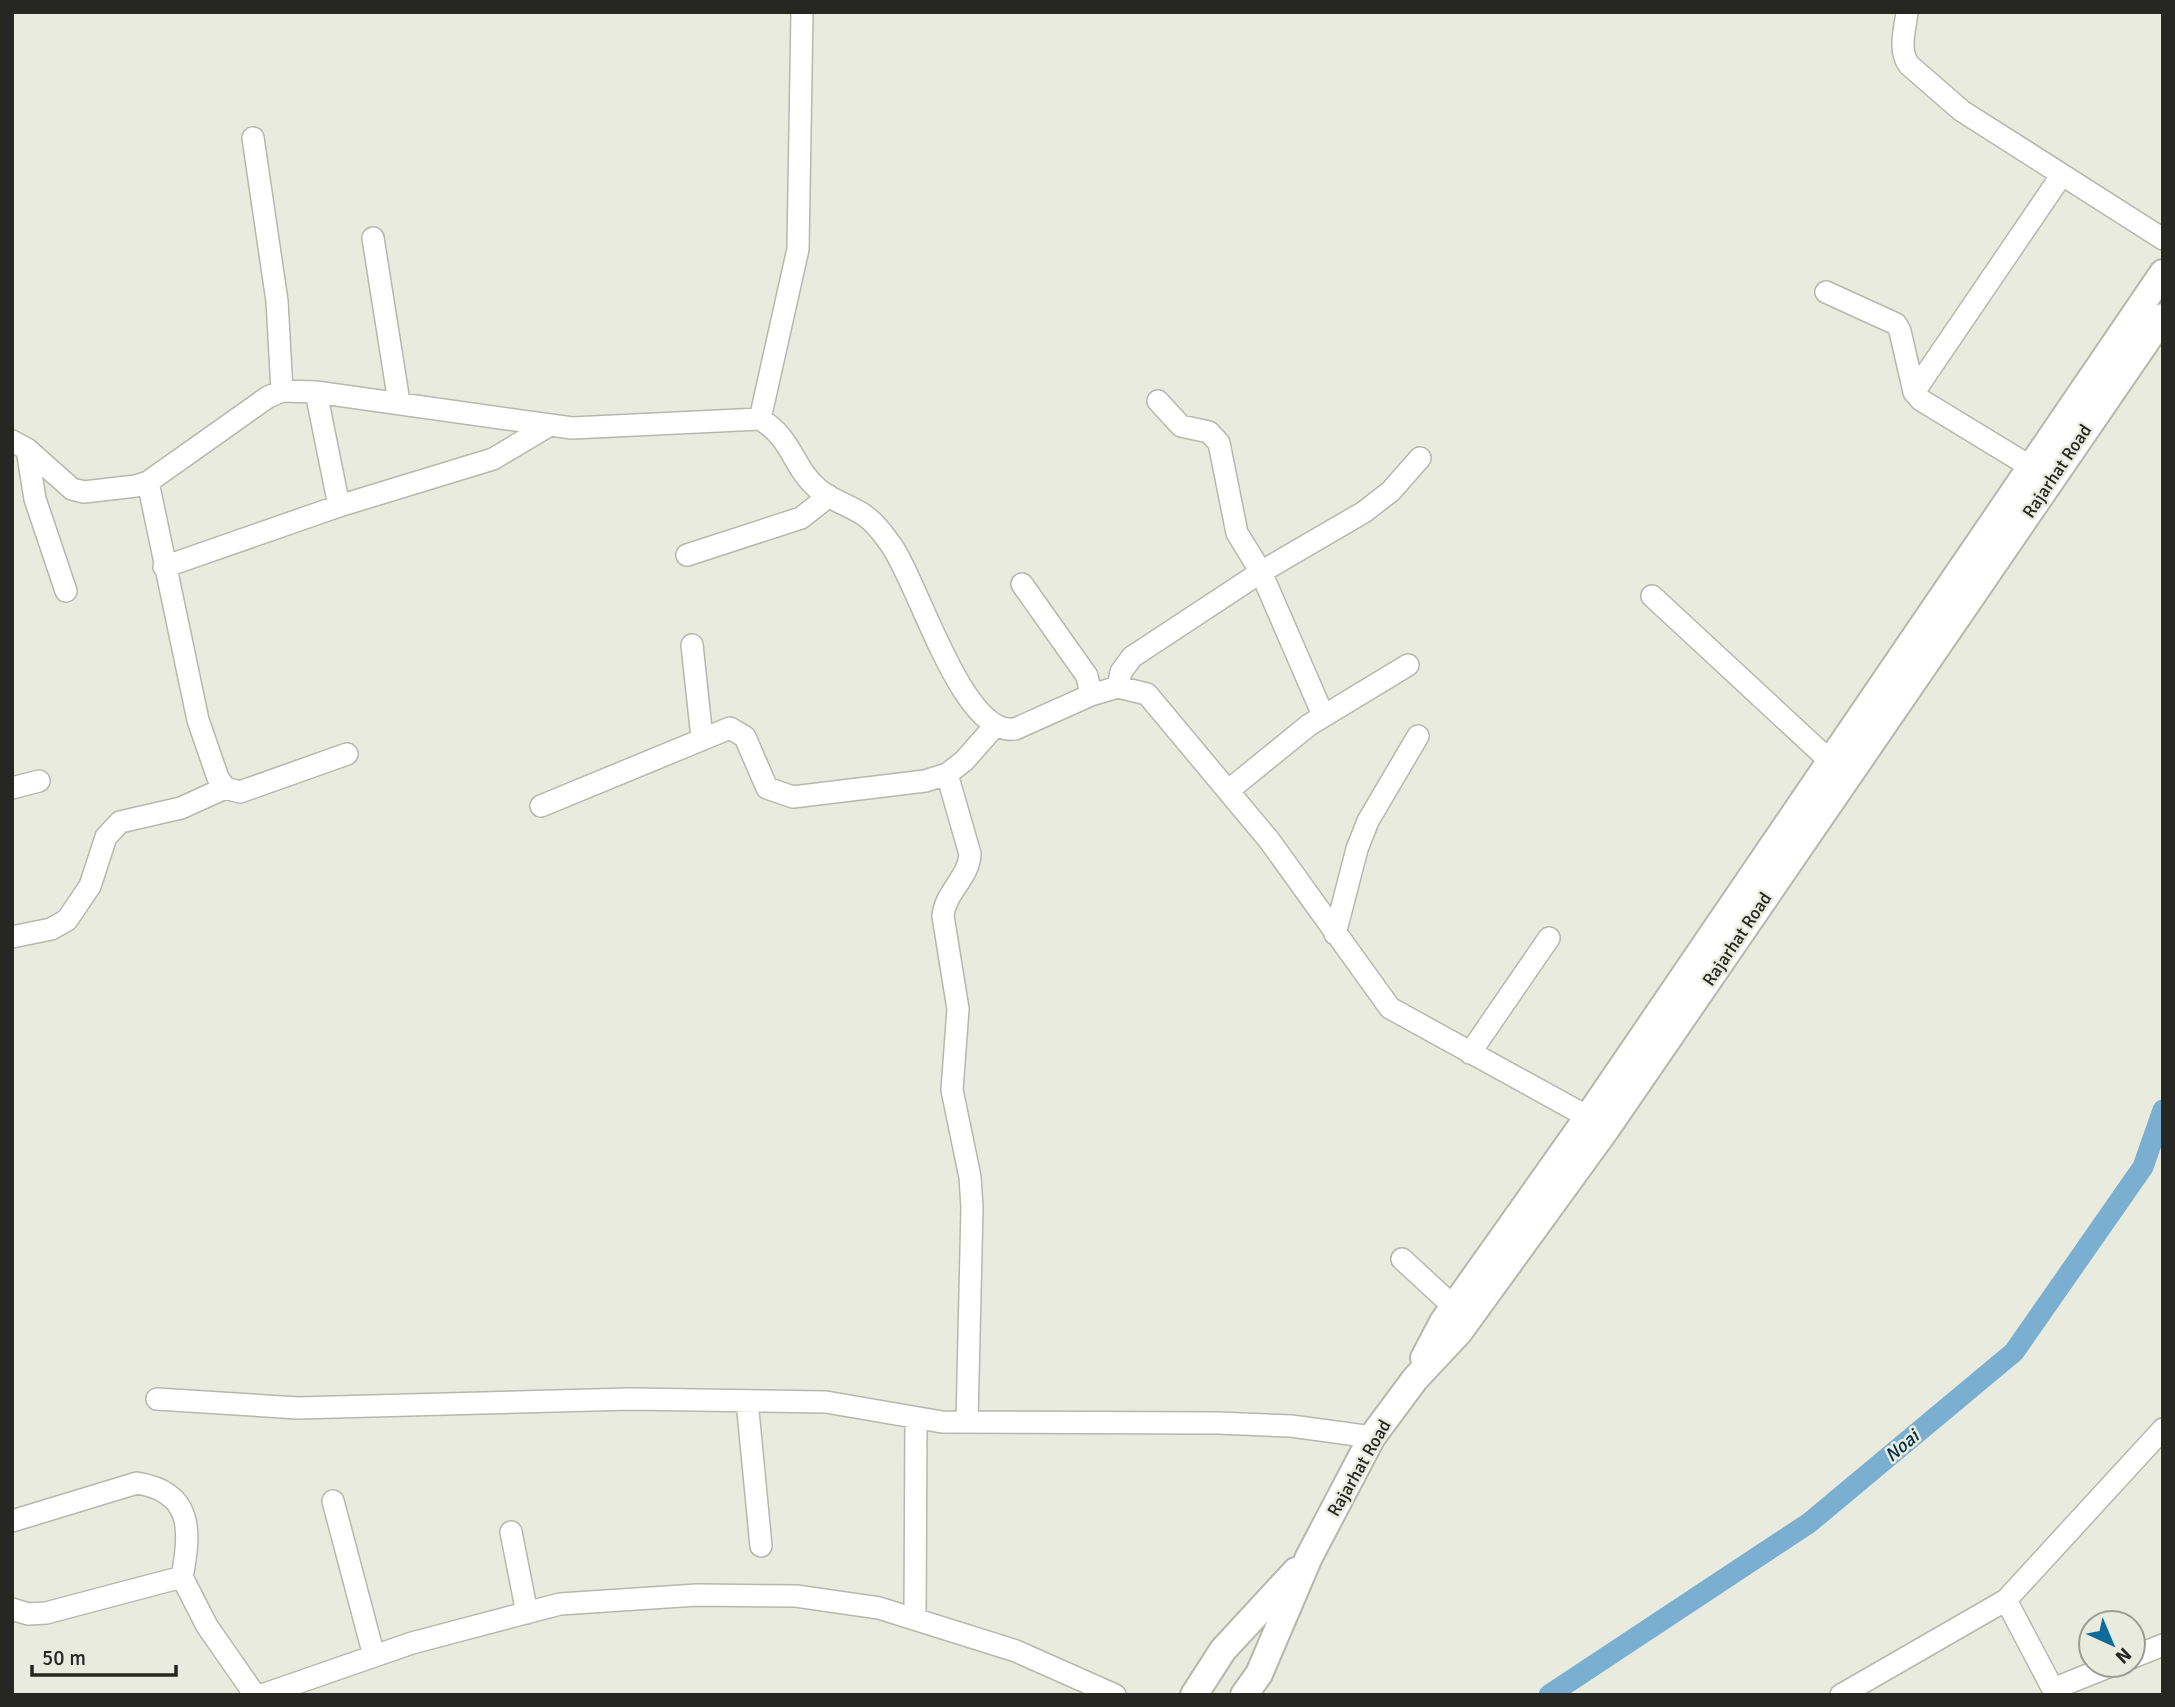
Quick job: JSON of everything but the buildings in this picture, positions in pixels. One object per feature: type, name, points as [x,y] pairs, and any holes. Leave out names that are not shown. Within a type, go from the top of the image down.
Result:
[{"type":"main road","points":[[1415,1379],[1436,1332],[1588,1117],[2163,274]]},
{"type":"main road","name":"Rajarhat Road","points":[[1309,1557],[1372,1437],[1415,1379],[1459,1332],[1607,1128],[2163,317]]},
{"type":"main road","points":[[1194,1695],[1223,1650],[1309,1557]]},
{"type":"main road","points":[[1244,1695],[1259,1674],[1309,1557]]},
{"type":"street","points":[[760,419],[798,249],[802,12]]},
{"type":"street","points":[[1907,12],[1903,58],[1909,65],[1962,111],[2163,239]]},
{"type":"street","points":[[253,138],[277,301],[282,391]]},
{"type":"street","points":[[1914,392],[2061,176]]},
{"type":"street","points":[[373,238],[399,402]]},
{"type":"street","points":[[1826,292],[1896,324],[1914,392],[1929,407],[2031,467]]},
{"type":"street","points":[[20,445],[72,489],[84,492],[148,482],[268,397],[282,391],[316,392],[399,402],[591,429],[747,417],[760,419],[786,439],[808,477],[829,496],[864,515],[890,543],[949,666],[985,719],[994,727],[1015,729],[1091,695],[1118,688],[1147,694],[1269,840],[1390,1008],[1588,1117]]},
{"type":"street","points":[[316,392],[340,506]]},
{"type":"street","points":[[1158,401],[1181,426],[1215,435],[1237,533],[1261,572],[1323,715]]},
{"type":"street","points":[[164,567],[340,506],[494,459],[550,425]]},
{"type":"street","points":[[20,445],[66,591]]},
{"type":"street","points":[[1118,688],[1121,672],[1132,657],[1261,572],[1380,502],[1420,458]]},
{"type":"street","points":[[148,482],[198,720],[218,778],[225,788]]},
{"type":"street","points":[[687,555],[801,518],[829,496]]},
{"type":"street","points":[[1022,584],[1087,676],[1091,695]]},
{"type":"street","points":[[1652,596],[1830,761]]},
{"type":"street","points":[[692,645],[702,738]]},
{"type":"street","points":[[1229,790],[1323,715],[1408,665]]},
{"type":"street","points":[[541,806],[730,728],[742,733],[767,788],[793,797],[925,781],[947,774],[964,761],[994,727]]},
{"type":"street","points":[[1335,934],[1357,849],[1368,821],[1418,736]]},
{"type":"street","points":[[12,937],[51,929],[68,920],[90,886],[106,837],[120,821],[181,808],[225,788],[240,792],[347,754]]},
{"type":"street","points":[[947,774],[970,854],[970,865],[944,904],[943,916],[958,1009],[952,1090],[970,1177],[972,1207],[967,1422]]},
{"type":"street","points":[[12,788],[38,781]]},
{"type":"street","points":[[1470,1054],[1549,938]]},
{"type":"street","points":[[1402,1259],[1454,1307]]},
{"type":"street","points":[[157,1399],[298,1408],[616,1399],[844,1404],[916,1419],[967,1422],[1218,1423],[1291,1426],[1372,1437]]},
{"type":"street","points":[[747,1401],[761,1546]]},
{"type":"street","points":[[915,1618],[916,1419]]},
{"type":"street","points":[[1841,1695],[2006,1600],[2163,1429]]},
{"type":"street","points":[[12,1521],[137,1483],[152,1485],[169,1494],[182,1511],[189,1530],[182,1577],[207,1626],[255,1695]]},
{"type":"street","points":[[333,1502],[374,1656]]},
{"type":"street","points":[[511,1532],[527,1613]]},
{"type":"street","points":[[12,1609],[28,1614],[46,1613],[182,1577]]},
{"type":"street","points":[[262,1695],[374,1656],[579,1601],[747,1596],[839,1601],[915,1618],[1016,1651],[1115,1695]]},
{"type":"street","points":[[2006,1600],[2055,1692],[2083,1679]]},
{"type":"waterway","name":"Noai","points":[[1549,1695],[1809,1523],[2014,1352],[2143,1167],[2163,1110]]}]
